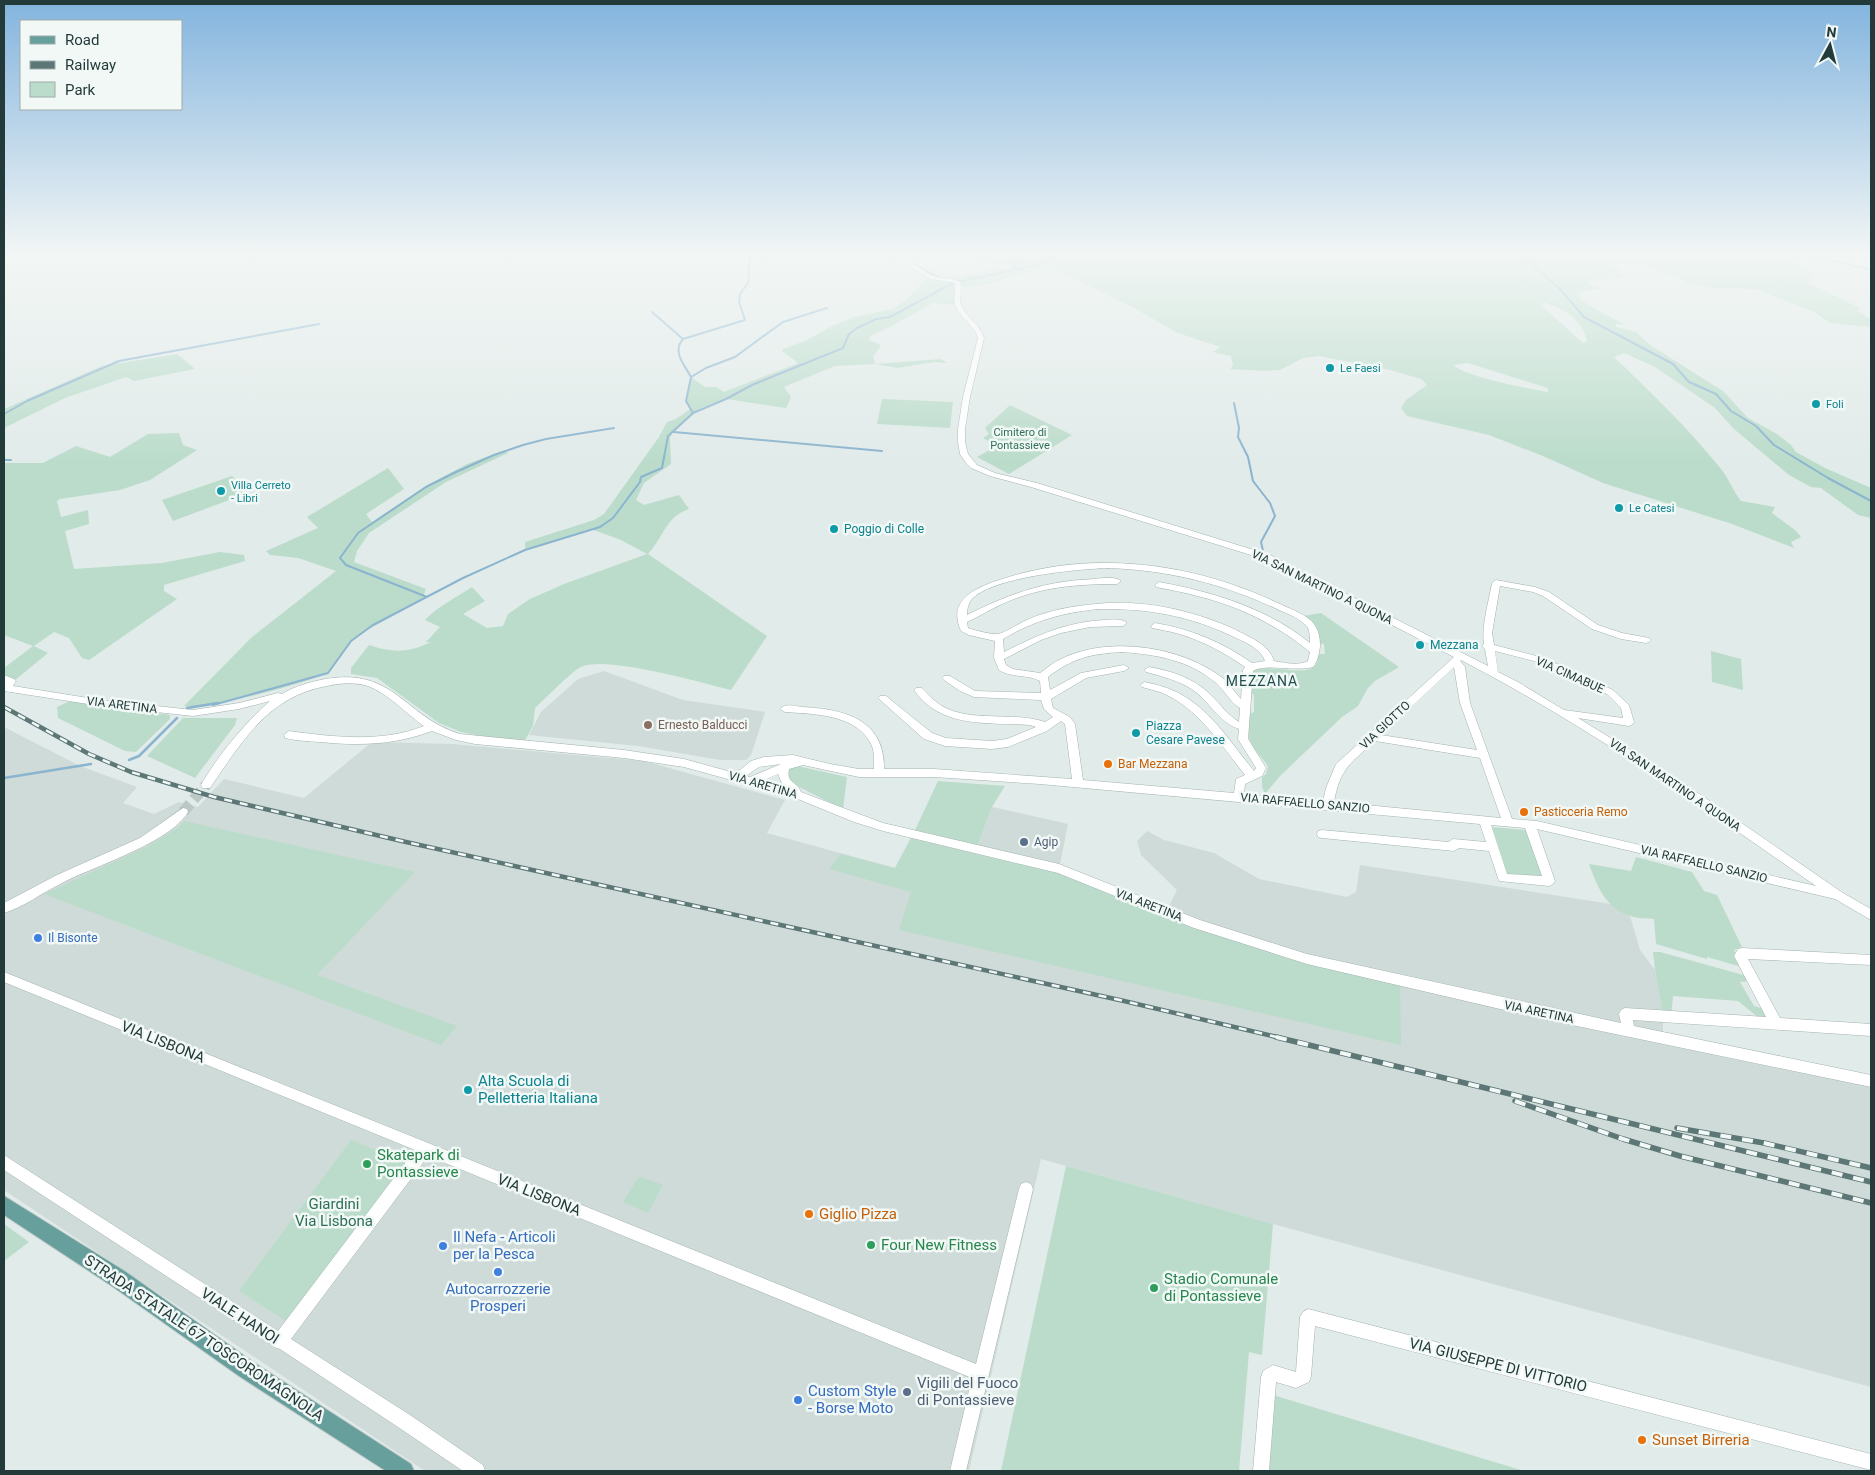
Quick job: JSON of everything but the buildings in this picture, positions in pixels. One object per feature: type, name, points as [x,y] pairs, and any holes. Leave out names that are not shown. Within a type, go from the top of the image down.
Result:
[{"type":"main road","name":"STRADA STATALE 67 TOSCOROMAGNOLA","points":[[4,1205],[119,1279],[246,1368],[404,1471]]},
{"type":"street","name":"VIA SAN MARTINO A QUONA","points":[[974,324],[980,330],[981,338],[962,415],[960,434],[964,453],[969,463],[995,475],[1032,484],[1152,523],[1232,545],[1267,557],[1460,661],[1494,673],[1563,712],[1675,783],[1839,896],[1871,915]]},
{"type":"street","points":[[1155,626],[1180,631],[1208,641],[1228,650],[1251,667],[1270,665],[1306,667],[1312,663],[1314,636],[1310,625],[1279,607],[1218,583],[1183,574],[1147,568],[1082,567],[1023,576],[999,583],[969,596],[964,602],[964,629],[969,633],[998,638],[1026,623],[1059,612],[1094,607],[1150,609],[1191,617],[1231,631],[1266,652],[1270,658],[1270,665]]},
{"type":"street","points":[[963,617],[1034,590],[1073,582],[1117,581]]},
{"type":"street","points":[[1494,673],[1487,646],[1486,633],[1493,607],[1496,582],[1546,594],[1595,627],[1621,636],[1646,640]]},
{"type":"street","points":[[1160,585],[1210,596],[1246,610],[1276,624],[1314,650]]},
{"type":"street","points":[[1000,658],[1037,638],[1068,628],[1092,624],[1123,623]]},
{"type":"street","points":[[998,638],[1000,641],[1001,666],[1008,671],[1036,674],[1042,677],[1045,682],[1046,697],[1050,709],[1068,720],[1078,784]]},
{"type":"street","name":"VIA CIMABUE","points":[[1487,646],[1540,660],[1610,692],[1626,708],[1629,722],[1563,712]]},
{"type":"street","points":[[1042,677],[1060,663],[1081,656],[1110,650],[1139,651],[1172,656],[1201,668],[1222,682],[1234,699],[1245,706]]},
{"type":"street","name":"VIA GIOTTO","points":[[1328,805],[1331,788],[1340,767],[1410,701],[1460,661]]},
{"type":"street","points":[[1460,661],[1465,703],[1508,822]]},
{"type":"street","points":[[1239,797],[1240,782],[1259,772],[1261,768],[1258,760],[1244,741],[1248,671],[1251,667]]},
{"type":"street","points":[[947,678],[963,689],[976,694],[1046,697],[1086,674],[1124,668]]},
{"type":"street","points":[[1149,670],[1171,675],[1189,684],[1207,696],[1231,722],[1244,727]]},
{"type":"street","name":"VIA ARETINA","points":[[5,683],[101,703],[177,713],[210,712],[255,702],[330,681],[351,680],[369,683],[383,689],[431,727],[448,735],[471,740],[641,756],[684,763],[732,776],[749,776],[883,827],[1059,870],[1198,924],[1307,959],[1470,997],[1871,1080]]},
{"type":"street","points":[[1146,685],[1169,691],[1192,706],[1252,776]]},
{"type":"street","points":[[918,690],[938,708],[952,715],[970,718],[1031,720],[1046,726]]},
{"type":"street","name":"VIA ARETINA","points":[[206,785],[257,717],[268,706],[291,692]]},
{"type":"street","points":[[883,698],[928,736],[943,742],[1004,744],[1046,726],[1061,716]]},
{"type":"street","points":[[255,702],[268,706]]},
{"type":"street","points":[[238,706],[247,709],[257,717]]},
{"type":"street","points":[[785,709],[829,713],[851,720],[876,742],[879,773]]},
{"type":"street","points":[[289,735],[322,740],[394,738],[407,736],[431,727]]},
{"type":"street","points":[[1374,737],[1484,755]]},
{"type":"street","name":"VIA RAFFAELLO SANZIO","points":[[749,776],[754,764],[764,761],[788,759],[846,771],[947,774],[1078,784],[1529,824],[1662,853],[1839,896]]},
{"type":"street","points":[[749,776],[805,762]]},
{"type":"street","points":[[785,766],[782,776],[784,781],[803,796]]},
{"type":"street","points":[[6,907],[67,874],[142,842],[167,826],[183,812]]},
{"type":"street","points":[[1484,820],[1503,878],[1549,881],[1529,824]]},
{"type":"street","points":[[1322,834],[1454,847],[1453,844],[1492,847]]},
{"type":"street","points":[[1776,1024],[1740,956],[1742,953],[1871,960]]},
{"type":"street","name":"VIA LISBONA","points":[[4,976],[981,1374]]},
{"type":"street","points":[[1629,1030],[1625,1014],[1871,1030]]},
{"type":"street","points":[[279,1342],[425,1148]]},
{"type":"street","name":"VIALE HANOI","points":[[4,1162],[477,1471]]},
{"type":"street","points":[[958,1471],[1026,1189]]},
{"type":"street","name":"VIA GIUSEPPE DI VITTORIO","points":[[1261,1471],[1269,1377],[1273,1373],[1296,1380],[1303,1376],[1308,1318],[1871,1462]]},
{"type":"shaded area","name":"Ernesto Balducci","points":[[604,671],[683,700],[765,712],[751,755],[746,760],[720,760],[638,746],[529,735],[541,712],[578,679]]},
{"type":"shaded area","points":[[4,727],[80,766],[137,787],[123,803],[154,814],[179,802],[198,807],[224,779],[304,798],[372,742],[452,744],[644,761],[785,800],[767,833],[895,868],[915,830],[978,845],[992,807],[1068,824],[1060,864],[1168,908],[1177,890],[1141,855],[1137,841],[1147,831],[1164,840],[1214,853],[1259,879],[1347,897],[1356,892],[1360,865],[1611,904],[1630,916],[1640,950],[1655,970],[1663,1016],[1663,1042],[1871,1086],[1871,1387],[1041,1159],[969,1471],[425,1471],[4,1190]]},
{"type":"green space","points":[[838,324],[896,324],[870,336],[869,340],[881,345],[873,357],[875,364],[835,366],[784,387],[791,397],[786,408],[726,399],[701,408],[673,432],[670,438],[671,464],[644,483],[636,500],[644,505],[679,495],[689,509],[670,522],[648,554],[767,636],[731,690],[654,671],[593,664],[577,670],[535,708],[533,726],[525,740],[491,738],[461,732],[439,723],[377,678],[351,674],[351,668],[369,645],[400,651],[423,646],[431,642],[426,642],[440,627],[425,620],[441,606],[472,587],[485,601],[463,614],[487,628],[503,626],[508,614],[530,599],[564,584],[647,554],[621,540],[591,529],[525,550],[525,542],[594,520],[604,514],[659,437],[667,422],[676,419],[690,409],[686,401],[691,377],[705,387],[716,387],[724,392],[796,364],[797,362],[782,351],[783,349],[805,341]]},
{"type":"green space","points":[[1162,324],[1562,324],[1583,343],[1587,341],[1579,324],[1623,324],[1625,325],[1616,324],[1616,327],[1636,332],[1650,345],[1723,391],[1748,418],[1777,434],[1791,445],[1796,452],[1825,468],[1871,488],[1871,518],[1858,515],[1821,488],[1811,487],[1789,475],[1734,429],[1715,408],[1655,367],[1624,353],[1614,357],[1696,439],[1724,473],[1741,501],[1775,507],[1772,513],[1795,530],[1801,537],[1791,542],[1794,548],[1732,524],[1603,483],[1543,456],[1489,435],[1407,416],[1401,408],[1406,400],[1427,385],[1421,379],[1390,370],[1319,356],[1303,358],[1280,370],[1230,369],[1233,365],[1231,356],[1213,352],[1220,347],[1178,333]],"holes":[[[1468,363],[1548,388],[1548,392],[1513,385],[1472,374],[1453,365]]]},
{"type":"green space","points":[[1839,324],[1871,324],[1871,327]]},
{"type":"green space","points":[[177,354],[195,369],[134,381],[126,377],[65,398],[4,428],[4,409],[102,366]]},
{"type":"green space","points":[[941,359],[947,363],[935,362],[897,368],[875,364]]},
{"type":"green space","points":[[882,399],[953,402],[950,428],[877,424]]},
{"type":"green space","name":"Cimitero di Pontassieve","points":[[1010,405],[1072,435],[1009,474],[977,457],[997,446],[983,438],[989,434],[985,428]]},
{"type":"green space","points":[[179,433],[183,445],[197,450],[150,480],[120,490],[57,501],[61,517],[88,510],[89,524],[65,531],[74,569],[162,563],[220,552],[244,555],[245,561],[164,585],[164,591],[177,599],[89,660],[82,658],[69,638],[54,632],[34,646],[48,653],[14,681],[4,677],[4,668],[33,646],[4,635],[4,463],[43,463],[76,446],[110,457],[148,434]]},
{"type":"green space","points":[[505,450],[508,453],[446,482],[369,533],[357,551],[354,562],[426,589],[422,600],[358,635],[329,671],[315,678],[232,700],[184,706],[252,637],[336,571],[298,558],[270,555],[266,551],[318,528],[307,517],[388,468],[404,489],[366,514],[372,522],[424,487],[467,464]]},
{"type":"green space","points":[[232,476],[248,493],[173,521],[162,500]]},
{"type":"green space","points":[[1321,613],[1399,667],[1375,681],[1368,688],[1358,706],[1342,717],[1280,776],[1265,794],[1262,787],[1262,777],[1266,774],[1268,767],[1253,747],[1249,736],[1250,714],[1254,712],[1254,695],[1249,692],[1252,672],[1269,668],[1302,670],[1311,668],[1317,663],[1318,654],[1325,654],[1324,644],[1318,643],[1303,616]]},
{"type":"green space","points":[[1711,651],[1741,659],[1743,690],[1712,682]]},
{"type":"green space","points":[[70,701],[170,715],[170,719],[136,752],[125,751],[58,718],[57,707]]},
{"type":"green space","points":[[183,718],[237,718],[235,725],[195,778],[147,756]]},
{"type":"green space","points":[[797,766],[847,777],[843,809],[789,782],[788,770]]},
{"type":"green space","points":[[938,781],[1005,786],[992,807],[978,845],[915,830]]},
{"type":"green space","points":[[184,821],[415,872],[317,975],[457,1026],[441,1045],[44,894],[146,847],[179,827]]},
{"type":"green space","points":[[1490,827],[1527,830],[1544,878],[1505,875]]},
{"type":"green space","points":[[911,838],[1057,873],[1252,947],[1308,963],[1400,985],[1401,1045],[899,930],[911,892],[829,869],[841,854],[895,868]]},
{"type":"green space","points":[[1636,857],[1692,872],[1704,891],[1717,895],[1742,947],[1734,950],[1742,967],[1656,944],[1654,919],[1640,918],[1622,913],[1609,902],[1599,888],[1589,864],[1631,871]]},
{"type":"green space","points":[[1653,952],[1660,952],[1747,976],[1749,981],[1740,982],[1754,1006],[1764,1009],[1768,1017],[1759,1018],[1738,1001],[1673,996],[1671,1017],[1663,1016]]},
{"type":"green space","name":"Giardini Via Lisbona","points":[[351,1140],[410,1165],[403,1173],[397,1174],[383,1191],[382,1201],[289,1323],[239,1291]]},
{"type":"green space","name":"Stadio Comunale di Pontassieve","points":[[1066,1166],[1273,1224],[1262,1355],[1249,1352],[1239,1471],[1001,1471]]},
{"type":"green space","points":[[641,1177],[663,1185],[648,1213],[623,1202],[637,1179]]},
{"type":"green space","points":[[4,1224],[29,1242],[4,1261]]},
{"type":"green space","points":[[1273,1395],[1524,1471],[1267,1471]]},
{"type":"waterway","points":[[4,414],[27,401],[119,361],[319,324]]},
{"type":"waterway","points":[[666,324],[683,339]]},
{"type":"waterway","points":[[683,339],[732,324]]},
{"type":"waterway","points":[[691,377],[706,368],[735,357],[780,324]]},
{"type":"waterway","points":[[693,413],[726,399],[752,385],[843,348],[849,334],[866,324]]},
{"type":"waterway","points":[[1597,324],[1673,364],[1689,382],[1716,394],[1731,411],[1756,426],[1774,445],[1828,478],[1871,501]]},
{"type":"waterway","points":[[683,339],[679,349],[680,358],[691,377]]},
{"type":"waterway","points":[[691,377],[686,401],[693,413]]},
{"type":"waterway","points":[[1234,403],[1239,428],[1238,437],[1248,457],[1253,481],[1270,503],[1275,516],[1261,542],[1264,555]]},
{"type":"waterway","points":[[427,597],[525,550],[600,527],[613,518],[640,482],[641,477],[662,468],[668,436],[693,413]]},
{"type":"waterway","points":[[427,597],[346,565],[340,558],[358,533],[426,487],[456,472],[494,455],[523,445],[546,439],[614,428]]},
{"type":"waterway","points":[[674,432],[882,451]]},
{"type":"waterway","points":[[4,460],[11,460]]},
{"type":"waterway","points":[[213,705],[328,673],[351,641],[373,625],[427,597]]},
{"type":"waterway","points":[[187,708],[218,703]]},
{"type":"waterway","points":[[129,760],[139,756],[177,718]]},
{"type":"waterway","points":[[4,778],[91,764]]},
{"type":"tunnel","points":[[183,812],[206,785]]},
{"type":"railway","points":[[4,707],[89,754],[131,772],[214,797],[406,842],[1124,1001],[1281,1038]]},
{"type":"railway","points":[[1276,1037],[1871,1182]]},
{"type":"railway","points":[[1515,1101],[1623,1139],[1680,1156],[1871,1203]]},
{"type":"railway","points":[[1677,1128],[1764,1143],[1871,1168]]},
{"type":"place","name":"Le Faesi","points":[[1330,368]]},
{"type":"place","name":"Foli","points":[[1816,404]]},
{"type":"place","name":"Villa Cerreto - Libri","points":[[221,491]]},
{"type":"place","name":"Le Catesi","points":[[1619,508]]},
{"type":"place","name":"Poggio di Colle","points":[[834,529]]},
{"type":"place","name":"Mezzana","points":[[1420,645]]},
{"type":"place","name":"Ernesto Balducci","points":[[648,725]]},
{"type":"place","name":"Piazza Cesare Pavese","points":[[1136,733]]},
{"type":"place","name":"Bar Mezzana","points":[[1108,764]]},
{"type":"place","name":"Pasticceria Remo","points":[[1524,812]]},
{"type":"place","name":"Agip","points":[[1024,842]]},
{"type":"place","name":"Il Bisonte","points":[[38,938]]},
{"type":"place","name":"Alta Scuola di Pelletteria Italiana","points":[[468,1090]]},
{"type":"place","name":"Skatepark di Pontassieve","points":[[367,1164]]},
{"type":"place","name":"Giglio Pizza","points":[[809,1214]]},
{"type":"place","name":"Four New Fitness","points":[[871,1245]]},
{"type":"place","name":"Il Nefa - Articoli per la Pesca","points":[[443,1246]]},
{"type":"place","name":"Autocarrozzerie Prosperi","points":[[498,1272]]},
{"type":"place","name":"Stadio Comunale di Pontassieve","points":[[1154,1288]]},
{"type":"place","name":"Vigili del Fuoco di Pontassieve","points":[[907,1392]]},
{"type":"place","name":"Custom Style - Borse Moto","points":[[798,1400]]},
{"type":"place","name":"Sunset Birreria","points":[[1642,1440]]},
{"type":"district","name":"MEZZANA","points":[[1262,681]]}]
